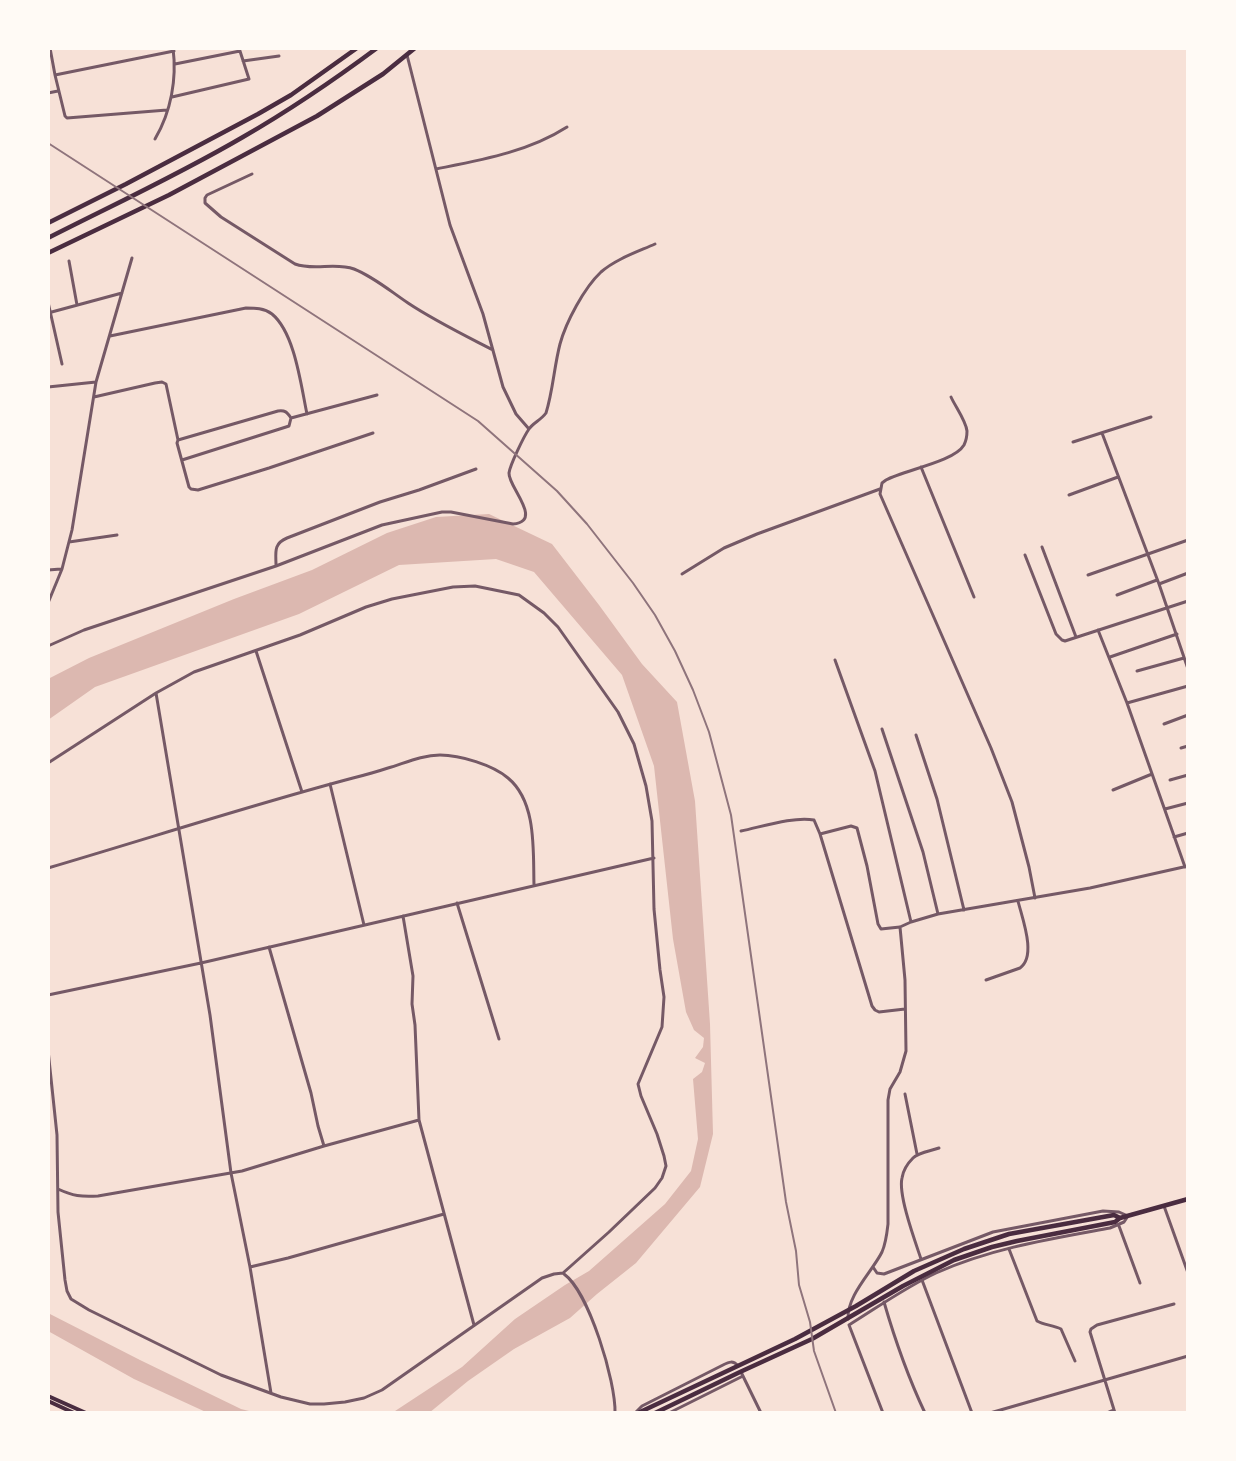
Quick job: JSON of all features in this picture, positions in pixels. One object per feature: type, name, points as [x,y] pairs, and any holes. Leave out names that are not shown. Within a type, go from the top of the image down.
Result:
[{"type":"main road","points":[[48,223],[258,114],[291,95],[357,48]]},
{"type":"main road","points":[[48,238],[242,138],[297,105],[376,48]]},
{"type":"main road","points":[[48,254],[170,195],[317,116],[383,74],[415,48]]},
{"type":"main road","points":[[655,1413],[812,1339],[903,1286],[954,1260],[992,1246],[1115,1222],[1120,1218],[1188,1199]]},
{"type":"main road","points":[[636,1413],[795,1339],[914,1271],[964,1249],[1009,1234],[1114,1215],[1120,1218]]},
{"type":"main road","points":[[48,1396],[86,1413]]},
{"type":"main road","points":[[48,1401],[74,1413]]},
{"type":"street","points":[[50,48],[50,59],[65,116],[69,118],[167,110]]},
{"type":"street","points":[[55,75],[174,49],[172,97],[155,139]]},
{"type":"street","points":[[172,97],[249,79],[239,50],[175,64]]},
{"type":"street","points":[[407,55],[450,225],[483,314],[503,387],[516,414],[529,429]]},
{"type":"street","points":[[243,62],[279,56]]},
{"type":"street","points":[[48,93],[59,91]]},
{"type":"street","points":[[436,169],[523,148],[567,127]]},
{"type":"street","points":[[252,174],[207,195],[205,203],[221,217],[295,264],[308,268],[351,268],[380,282],[442,325],[492,350]]},
{"type":"street","points":[[48,646],[84,630],[276,566],[382,525],[427,514],[451,512],[513,524],[521,522],[526,512],[509,473],[529,429],[546,413],[560,345],[568,322],[589,286],[601,273],[655,244]]},
{"type":"street","points":[[48,603],[62,569],[69,542],[96,381],[132,258]]},
{"type":"street","points":[[69,261],[77,305]]},
{"type":"street","points":[[49,312],[122,293]]},
{"type":"street","points":[[48,302],[62,364]]},
{"type":"street","points":[[110,336],[246,308],[264,310],[281,322],[286,332],[294,352],[307,414]]},
{"type":"street","points":[[48,387],[96,381]]},
{"type":"street","points":[[93,397],[155,383],[166,384],[177,443],[189,486],[191,489],[198,490],[373,433]]},
{"type":"street","points":[[291,418],[377,395]]},
{"type":"street","points":[[951,396],[966,427],[964,445],[948,457],[886,480],[880,489],[882,500],[991,748],[1012,802],[1035,898]]},
{"type":"street","points":[[178,440],[283,410],[291,418],[291,423],[286,427],[182,460]]},
{"type":"street","points":[[1073,442],[1151,417]]},
{"type":"street","points":[[1102,434],[1159,584],[1188,669]]},
{"type":"street","points":[[921,467],[974,597]]},
{"type":"street","points":[[276,566],[277,544],[286,538],[476,469]]},
{"type":"street","points":[[1069,495],[1118,477]]},
{"type":"street","points":[[682,573],[724,548],[757,534],[880,489]]},
{"type":"street","points":[[69,542],[117,535]]},
{"type":"street","points":[[1088,575],[1188,540]]},
{"type":"street","points":[[1042,547],[1076,637]]},
{"type":"street","points":[[1025,555],[1058,638],[1065,641],[1188,601]]},
{"type":"street","points":[[48,570],[62,569]]},
{"type":"street","points":[[1159,584],[1188,573]]},
{"type":"street","points":[[1117,595],[1157,580]]},
{"type":"street","points":[[48,763],[156,693],[194,672],[300,635],[366,607],[411,594],[453,587],[475,586],[519,595],[544,613],[558,627],[618,711],[634,744],[646,786],[652,821],[654,909],[664,1013],[657,1042],[638,1084],[657,1134],[666,1166],[655,1188],[563,1273],[542,1278],[382,1390],[364,1398],[345,1402],[310,1404],[221,1375],[71,1299],[67,1291],[63,1267],[58,1212],[57,1135],[48,1050]]},
{"type":"street","points":[[820,834],[851,826],[857,828],[879,928],[883,930],[900,927],[938,914],[1090,888],[1186,866],[1110,657],[1098,630]]},
{"type":"street","points":[[1110,657],[1177,634]]},
{"type":"street","points":[[256,651],[302,792]]},
{"type":"street","points":[[1137,671],[1184,658]]},
{"type":"street","points":[[835,660],[875,771],[910,922]]},
{"type":"street","points":[[1127,703],[1188,686]]},
{"type":"street","points":[[156,693],[210,1015],[231,1173],[250,1267],[271,1393]]},
{"type":"street","points":[[1164,724],[1188,715]]},
{"type":"street","points":[[882,729],[922,852],[938,914]]},
{"type":"street","points":[[916,735],[937,799],[964,910]]},
{"type":"street","points":[[1181,748],[1188,746]]},
{"type":"street","points":[[48,868],[419,758],[442,755],[485,765],[496,770],[509,778],[519,790],[529,814],[534,885]]},
{"type":"street","points":[[1113,790],[1152,774]]},
{"type":"street","points":[[1170,780],[1188,775]]},
{"type":"street","points":[[330,784],[364,925]]},
{"type":"street","points":[[1165,809],[1188,803]]},
{"type":"street","points":[[741,831],[781,822],[809,819],[816,822],[872,1006],[879,1012],[905,1009]]},
{"type":"street","points":[[1174,837],[1188,833]]},
{"type":"street","points":[[48,994],[201,963],[654,858]]},
{"type":"street","points":[[986,980],[1020,968],[1027,958],[1029,952],[1018,901]]},
{"type":"street","points":[[457,903],[499,1039]]},
{"type":"street","points":[[403,916],[413,976],[412,1004],[419,1120],[474,1324]]},
{"type":"street","points":[[883,1413],[847,1316],[850,1305],[883,1250],[887,1237],[888,1100],[890,1089],[900,1072],[906,1051],[905,980],[900,927]]},
{"type":"street","points":[[269,946],[324,1146]]},
{"type":"street","points":[[905,1094],[917,1155]]},
{"type":"street","points":[[58,1189],[81,1197],[98,1196],[242,1171],[419,1120]]},
{"type":"street","points":[[921,1259],[907,1215],[901,1185],[902,1178],[908,1163],[917,1155],[939,1148]]},
{"type":"street","points":[[1164,1206],[1188,1273]]},
{"type":"street","points":[[849,1325],[922,1280],[974,1258],[1008,1248],[1110,1228],[1124,1222],[1128,1216],[1119,1212],[1103,1211],[1014,1227],[993,1232],[884,1274],[877,1273],[873,1267]]},
{"type":"street","points":[[250,1267],[444,1214]]},
{"type":"street","points":[[1119,1225],[1140,1283]]},
{"type":"street","points":[[1008,1248],[1036,1321],[1061,1329],[1075,1361]]},
{"type":"street","points":[[563,1273],[579,1292],[591,1316],[611,1380],[615,1413]]},
{"type":"street","points":[[922,1280],[972,1413]]},
{"type":"street","points":[[884,1302],[895,1340],[925,1413]]},
{"type":"street","points":[[1107,1413],[1115,1412],[1090,1332],[1093,1327],[1174,1304]]},
{"type":"street","points":[[990,1413],[1188,1356]]},
{"type":"street","points":[[636,1413],[642,1406],[729,1362],[735,1363],[744,1376],[761,1413]]},
{"type":"street","points":[[669,1413],[744,1376]]},
{"type":"shaded area","points":[[489,514],[552,544],[642,664],[677,702],[695,801],[710,1024],[713,1134],[700,1187],[636,1263],[570,1318],[514,1349],[468,1381],[429,1413],[392,1413],[462,1367],[515,1319],[589,1271],[665,1204],[691,1171],[698,1139],[693,1079],[702,1072],[705,1063],[695,1058],[703,1047],[704,1038],[694,1030],[686,1012],[673,939],[654,766],[622,675],[534,572],[496,559],[399,565],[299,614],[95,687],[48,720],[48,679],[89,658],[312,570],[387,533],[436,517]]},
{"type":"shaded area","points":[[48,1313],[241,1409],[257,1413],[208,1413],[134,1379],[48,1331]]},
{"type":"railway","points":[[48,143],[478,421],[557,491],[587,524],[655,615],[675,651],[709,732],[731,815],[786,1202],[796,1251],[799,1285],[810,1322],[814,1351],[836,1413]]}]
